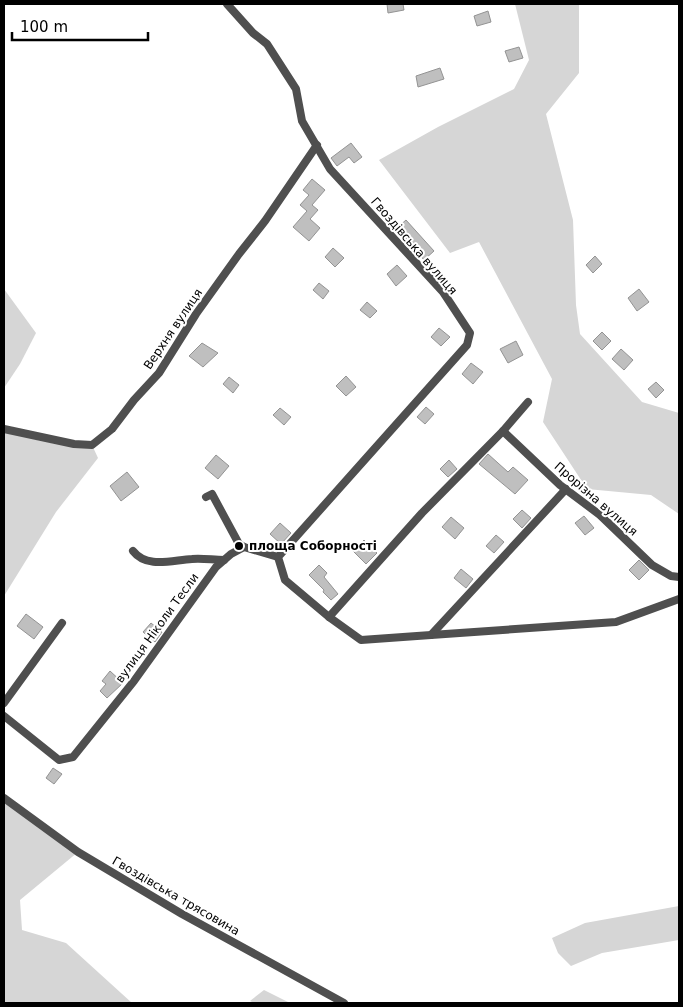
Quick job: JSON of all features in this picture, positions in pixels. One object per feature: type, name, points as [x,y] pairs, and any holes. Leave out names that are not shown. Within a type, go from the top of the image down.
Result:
[{"type":"street","name":"Гвоздівська вулиця","points":[[227,4],[272,51],[296,89],[302,121],[330,169],[443,292],[470,334],[467,345],[278,559]]},
{"type":"street","name":"Верхня вулиця","points":[[4,429],[92,446],[112,429],[134,400],[159,373],[196,314],[238,254],[265,222],[317,144]]},
{"type":"street","points":[[329,618],[422,512],[503,431],[528,402]]},
{"type":"street","name":"Прорізна вулиця","points":[[503,431],[566,489],[600,515],[652,564],[671,576],[679,577]]},
{"type":"street","points":[[431,635],[566,489]]},
{"type":"street","points":[[209,496],[239,544],[244,548],[278,559],[285,580],[329,618],[361,640],[616,622],[679,599]]},
{"type":"street","name":"вулиця Ніколи Тесли","points":[[4,716],[59,760],[73,757],[134,681],[216,567],[244,548]]},
{"type":"street","points":[[133,551],[139,559],[149,562],[204,558],[224,560]]},
{"type":"street","points":[[4,703],[62,623]]},
{"type":"street","name":"Гвоздівська трясовина","points":[[4,798],[78,852],[182,914],[344,1003]]},
{"type":"shaded area","points":[[515,4],[579,4],[579,73],[546,114],[573,220],[576,305],[580,334],[642,402],[679,413],[679,514],[651,495],[587,489],[543,422],[552,379],[479,242],[450,253],[379,160],[438,127],[514,89],[529,60]]},
{"type":"shaded area","points":[[4,289],[36,333],[20,364],[4,388]]},
{"type":"shaded area","points":[[4,429],[92,445],[98,458],[56,512],[4,596]]},
{"type":"shaded area","points":[[4,798],[78,852],[20,900],[22,930],[66,943],[132,1003],[4,1003]]},
{"type":"shaded area","points":[[679,906],[679,940],[602,953],[571,966],[558,953],[552,938],[585,923]]},
{"type":"shaded area","points":[[264,990],[290,1003],[254,1003],[250,1001]]},
{"type":"building","points":[[387,4],[403,4],[404,10],[388,13]]},
{"type":"building","points":[[488,11],[491,22],[477,26],[474,16]]},
{"type":"building","points":[[519,47],[523,58],[509,62],[505,51]]},
{"type":"building","points":[[440,68],[444,79],[418,87],[416,76]]},
{"type":"building","points":[[351,143],[362,157],[354,163],[349,157],[337,166],[331,158]]},
{"type":"building","points":[[312,179],[325,190],[312,205],[318,210],[310,219],[320,228],[309,241],[293,227],[307,211],[300,205],[309,195],[303,190]]},
{"type":"building","points":[[406,220],[434,251],[424,260],[397,228]]},
{"type":"building","points":[[333,248],[344,258],[335,267],[325,257]]},
{"type":"building","points":[[595,256],[602,264],[593,273],[586,265]]},
{"type":"building","points":[[397,265],[407,276],[396,286],[387,274]]},
{"type":"building","points":[[319,283],[329,291],[323,299],[313,290]]},
{"type":"building","points":[[639,289],[649,302],[637,311],[628,298]]},
{"type":"building","points":[[367,302],[377,311],[370,318],[360,310]]},
{"type":"building","points":[[439,328],[450,337],[441,346],[431,337]]},
{"type":"building","points":[[602,332],[611,341],[602,350],[593,341]]},
{"type":"building","points":[[516,341],[523,355],[508,363],[500,349]]},
{"type":"building","points":[[202,343],[218,353],[203,367],[189,356]]},
{"type":"building","points":[[621,349],[633,360],[624,370],[612,359]]},
{"type":"building","points":[[471,363],[483,372],[473,384],[462,374]]},
{"type":"building","points":[[346,376],[356,387],[346,396],[336,386]]},
{"type":"building","points":[[229,377],[239,385],[233,393],[223,384]]},
{"type":"building","points":[[656,382],[664,390],[656,398],[648,389]]},
{"type":"building","points":[[426,407],[434,414],[425,424],[417,417]]},
{"type":"building","points":[[280,408],[291,417],[284,425],[273,415]]},
{"type":"building","points":[[488,454],[508,472],[513,467],[528,480],[515,494],[479,464]]},
{"type":"building","points":[[216,455],[229,466],[218,479],[205,468]]},
{"type":"building","points":[[449,460],[457,469],[448,477],[440,469]]},
{"type":"building","points":[[127,472],[139,487],[121,501],[110,486]]},
{"type":"building","points":[[522,510],[531,518],[522,528],[513,519]]},
{"type":"building","points":[[584,516],[594,528],[585,535],[575,523]]},
{"type":"building","points":[[451,517],[464,528],[455,539],[442,527]]},
{"type":"building","points":[[280,523],[291,533],[281,544],[270,534]]},
{"type":"building","points":[[496,535],[504,542],[494,553],[486,546]]},
{"type":"building","points":[[364,540],[377,553],[366,564],[353,551]]},
{"type":"building","points":[[639,560],[649,570],[639,580],[629,570]]},
{"type":"building","points":[[319,565],[327,573],[324,577],[338,594],[331,600],[309,575]]},
{"type":"building","points":[[461,569],[473,579],[466,588],[454,578]]},
{"type":"building","points":[[26,614],[43,627],[34,639],[17,626]]},
{"type":"building","points":[[151,623],[162,632],[155,642],[143,632]]},
{"type":"building","points":[[110,671],[123,683],[107,698],[100,691],[106,684],[102,681]]},
{"type":"building","points":[[53,768],[62,774],[54,784],[46,778]]},
{"type":"place","name":"площа Соборності","points":[[239,546]]}]
